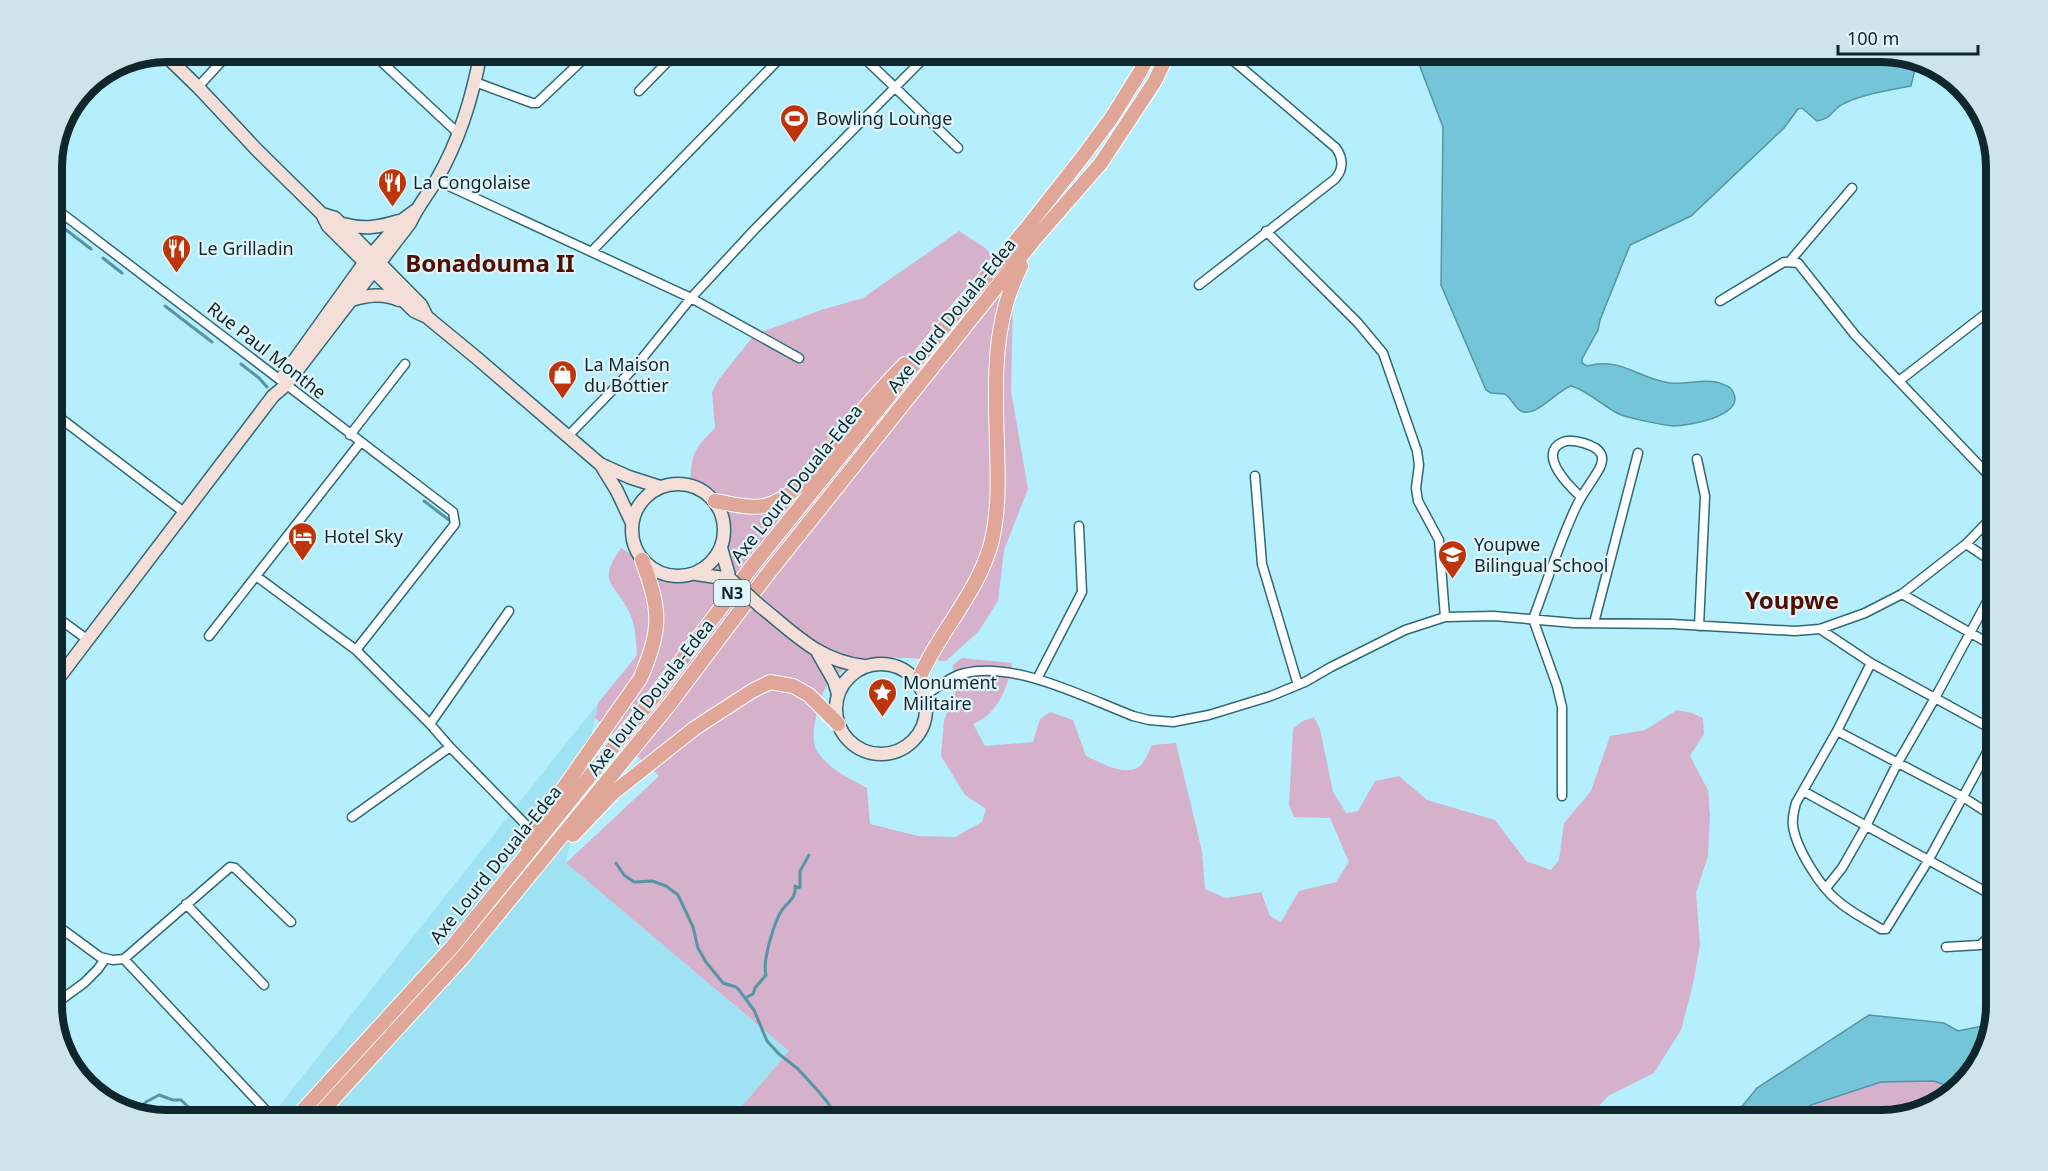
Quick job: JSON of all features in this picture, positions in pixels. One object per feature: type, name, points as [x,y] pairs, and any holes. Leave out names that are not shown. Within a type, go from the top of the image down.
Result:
[{"type":"highway","name":"Axe Lourd Douala-Edea","points":[[303,1110],[452,947],[656,694],[753,565],[1084,155],[1112,117],[1145,62]]},
{"type":"highway","name":"Axe lourd Douala-Edea","points":[[323,1110],[463,957],[669,705],[767,575],[1034,240],[1101,163],[1155,81],[1164,62]]},
{"type":"highway","points":[[918,681],[928,658],[954,620],[977,579],[991,542],[996,516],[998,478],[995,366],[998,336],[1015,278],[1034,240]]},
{"type":"highway","points":[[715,501],[765,506],[786,496],[804,480],[882,387],[953,316]]},
{"type":"highway","points":[[516,867],[533,832],[640,679],[650,656],[656,634],[657,612],[642,560]]},
{"type":"highway","points":[[528,878],[613,793],[695,728],[770,682],[793,686],[809,695],[838,724]]},
{"type":"main road","points":[[172,62],[322,214],[328,226],[421,305],[427,317]]},
{"type":"main road","points":[[283,383],[351,300],[372,263],[410,224],[459,134],[476,82],[479,62]]},
{"type":"main road","points":[[340,223],[361,229],[372,228],[400,221],[416,210]]},
{"type":"main road","points":[[322,214],[335,218],[340,223],[405,303],[414,311],[427,317],[600,464],[617,491],[632,524],[634,546],[642,560],[659,573],[672,576],[696,574],[730,579]]},
{"type":"main road","points":[[62,674],[283,383],[372,263],[400,221]]},
{"type":"main road","points":[[351,300],[378,295],[405,303]]},
{"type":"main road","points":[[600,464],[660,487]]},
{"type":"main road","points":[[632,524],[637,510],[647,495],[660,487],[670,484],[690,485],[708,494],[715,501],[722,515],[725,531],[721,548],[708,566],[696,574]]},
{"type":"main road","points":[[721,548],[730,579],[760,606],[818,652],[849,664],[864,666]]},
{"type":"main road","points":[[818,652],[834,681],[838,694]]},
{"type":"main road","points":[[888,663],[910,673],[918,681],[925,695],[927,711],[923,726],[915,740],[902,750],[887,754],[871,754],[857,748],[846,738],[838,724],[835,709],[838,694],[848,677],[864,666],[888,663]]},
{"type":"street","points":[[198,87],[221,62]]},
{"type":"street","points":[[382,62],[459,134]]},
{"type":"street","points":[[476,82],[537,103],[580,62]]},
{"type":"street","points":[[639,92],[668,62]]},
{"type":"street","points":[[591,251],[776,62]]},
{"type":"street","points":[[869,62],[958,148]]},
{"type":"street","points":[[568,436],[636,366],[691,298],[755,229],[921,62]]},
{"type":"street","points":[[1199,285],[1335,179],[1341,168],[1341,154],[1315,128],[1235,62]]},
{"type":"street","points":[[436,180],[691,298],[799,358]]},
{"type":"street","points":[[1790,261],[1852,188]]},
{"type":"street","name":"Rue Paul Monthe","points":[[62,213],[453,512],[454,524],[356,650]]},
{"type":"street","points":[[1266,231],[1358,322],[1383,353],[1417,451],[1418,501],[1439,540],[1445,617]]},
{"type":"street","points":[[1720,301],[1784,262],[1798,263],[1855,335],[1986,472]]},
{"type":"street","points":[[1899,381],[1986,314]]},
{"type":"street","points":[[350,435],[405,364]]},
{"type":"street","points":[[62,419],[184,513]]},
{"type":"street","points":[[1562,796],[1562,707],[1557,686],[1533,619],[1581,497],[1601,465],[1601,454],[1590,446],[1570,441],[1563,442],[1556,448],[1553,457],[1554,464],[1563,479],[1581,497]]},
{"type":"street","points":[[209,636],[360,442]]},
{"type":"street","points":[[1594,623],[1638,453]]},
{"type":"street","points":[[1697,459],[1705,496],[1699,626]]},
{"type":"street","points":[[1255,476],[1262,564],[1298,685]]},
{"type":"street","points":[[925,695],[955,676],[973,671],[1027,675],[1133,716],[1173,722],[1209,715],[1271,696],[1298,685],[1405,630],[1445,617],[1494,616],[1594,623],[1795,631],[1820,629],[1864,613],[1902,594],[1966,544],[1986,523]]},
{"type":"street","points":[[1036,679],[1082,592],[1079,526]]},
{"type":"street","points":[[1966,544],[1986,558]]},
{"type":"street","points":[[256,576],[356,650],[533,832]]},
{"type":"street","points":[[1902,594],[1986,642]]},
{"type":"street","points":[[1826,888],[1842,868],[1866,826],[1897,764],[1986,603]]},
{"type":"street","points":[[430,724],[509,611]]},
{"type":"street","points":[[62,621],[88,640]]},
{"type":"street","points":[[1820,629],[1871,663],[1986,727]]},
{"type":"street","points":[[1871,663],[1796,803],[1793,815],[1793,827],[1798,841],[1826,888],[1838,902],[1884,930],[1928,861],[1986,754]]},
{"type":"street","points":[[1836,731],[1963,797],[1986,812]]},
{"type":"street","points":[[352,817],[450,747]]},
{"type":"street","points":[[1803,791],[1986,892]]},
{"type":"street","points":[[62,929],[105,959],[124,959],[230,867],[235,867],[291,922]]},
{"type":"street","points":[[186,904],[264,985]]},
{"type":"street","points":[[1946,946],[1980,945],[1986,940]]},
{"type":"street","points":[[62,999],[84,983],[105,959]]},
{"type":"street","points":[[124,959],[266,1110]]},
{"type":"shaded area","points":[[1418,62],[1895,62],[1918,68],[1911,86],[1853,100],[1841,105],[1822,120],[1817,121],[1802,108],[1798,109],[1784,128],[1691,216],[1630,245],[1598,330],[1582,363],[1587,366],[1610,364],[1620,366],[1670,383],[1716,382],[1733,391],[1735,402],[1731,408],[1713,418],[1691,424],[1673,426],[1619,414],[1571,386],[1539,408],[1527,412],[1519,410],[1505,394],[1491,393],[1486,390],[1441,285],[1443,127]]},
{"type":"shaded area","points":[[959,231],[984,247],[1015,281],[1006,304],[1013,305],[1011,391],[1028,489],[1004,550],[998,601],[978,632],[946,661],[888,658],[865,661],[836,675],[823,693],[815,724],[816,749],[832,767],[867,788],[870,824],[918,836],[955,837],[982,822],[986,809],[965,795],[941,756],[944,720],[959,683],[952,666],[962,658],[1012,663],[1005,690],[995,707],[989,714],[973,724],[985,746],[1033,742],[1040,719],[1050,712],[1073,720],[1086,756],[1121,770],[1140,766],[1152,745],[1176,743],[1202,851],[1205,889],[1226,898],[1261,892],[1270,916],[1281,922],[1299,891],[1336,882],[1349,862],[1330,818],[1294,817],[1289,805],[1293,729],[1303,721],[1314,717],[1320,729],[1333,792],[1346,813],[1358,811],[1375,781],[1399,776],[1427,800],[1495,820],[1526,861],[1551,870],[1559,860],[1564,823],[1591,791],[1610,736],[1645,730],[1677,710],[1692,713],[1703,718],[1704,734],[1690,756],[1708,790],[1710,816],[1708,856],[1696,893],[1700,945],[1681,1030],[1654,1073],[1608,1096],[1595,1110],[739,1110],[789,1051],[566,863],[659,776],[594,717],[598,703],[637,655],[632,619],[625,603],[610,583],[609,569],[621,548],[651,568],[669,576],[688,576],[704,570],[715,558],[722,543],[724,526],[719,510],[708,495],[690,485],[695,453],[715,428],[712,392],[719,379],[751,339],[762,332],[821,310],[863,298]]},
{"type":"shaded area","points":[[598,703],[566,863],[789,1051],[739,1110],[276,1110]]},
{"type":"shaded area","points":[[1869,1015],[1944,1023],[1958,1031],[1984,1026],[1979,1045],[1972,1057],[1956,1079],[1947,1086],[1934,1081],[1881,1082],[1811,1105],[1805,1110],[1739,1110],[1757,1088]]},
{"type":"shaded area","points":[[1934,1081],[1947,1086],[1922,1102],[1895,1109],[1805,1110],[1811,1105],[1881,1082]]},
{"type":"waterway","points":[[65,229],[91,249]]},
{"type":"waterway","points":[[103,258],[122,273]]},
{"type":"waterway","points":[[165,306],[212,342]]},
{"type":"waterway","points":[[241,364],[267,387]]},
{"type":"waterway","points":[[424,501],[449,520]]},
{"type":"waterway","points":[[62,646],[65,650]]},
{"type":"waterway","points":[[747,997],[753,994],[766,975],[767,952],[776,923],[782,910],[793,896],[795,886],[800,887],[800,871],[809,855]]},
{"type":"waterway","points":[[616,863],[624,875],[634,882],[652,881],[666,886],[678,895],[693,927],[698,948],[706,962],[723,983],[739,990],[754,1010],[767,1041],[798,1069],[832,1110]]},
{"type":"waterway","points":[[141,1107],[159,1095],[181,1100],[192,1110]]},
{"type":"place","name":"Bowling Lounge","points":[[795,144]]},
{"type":"place","name":"La Congolaise","points":[[392,208]]},
{"type":"place","name":"Le Grilladin","points":[[177,274]]},
{"type":"place","name":"La Maison du Bottier","points":[[563,400]]},
{"type":"place","name":"Hotel Sky","points":[[303,562]]},
{"type":"place","name":"Youpwe Bilingual School","points":[[1453,580]]},
{"type":"place","name":"Monument Militaire","points":[[882,718]]},
{"type":"district","name":"Bonadouma II","points":[[490,262]]},
{"type":"district","name":"Youpwe","points":[[1792,599]]}]
